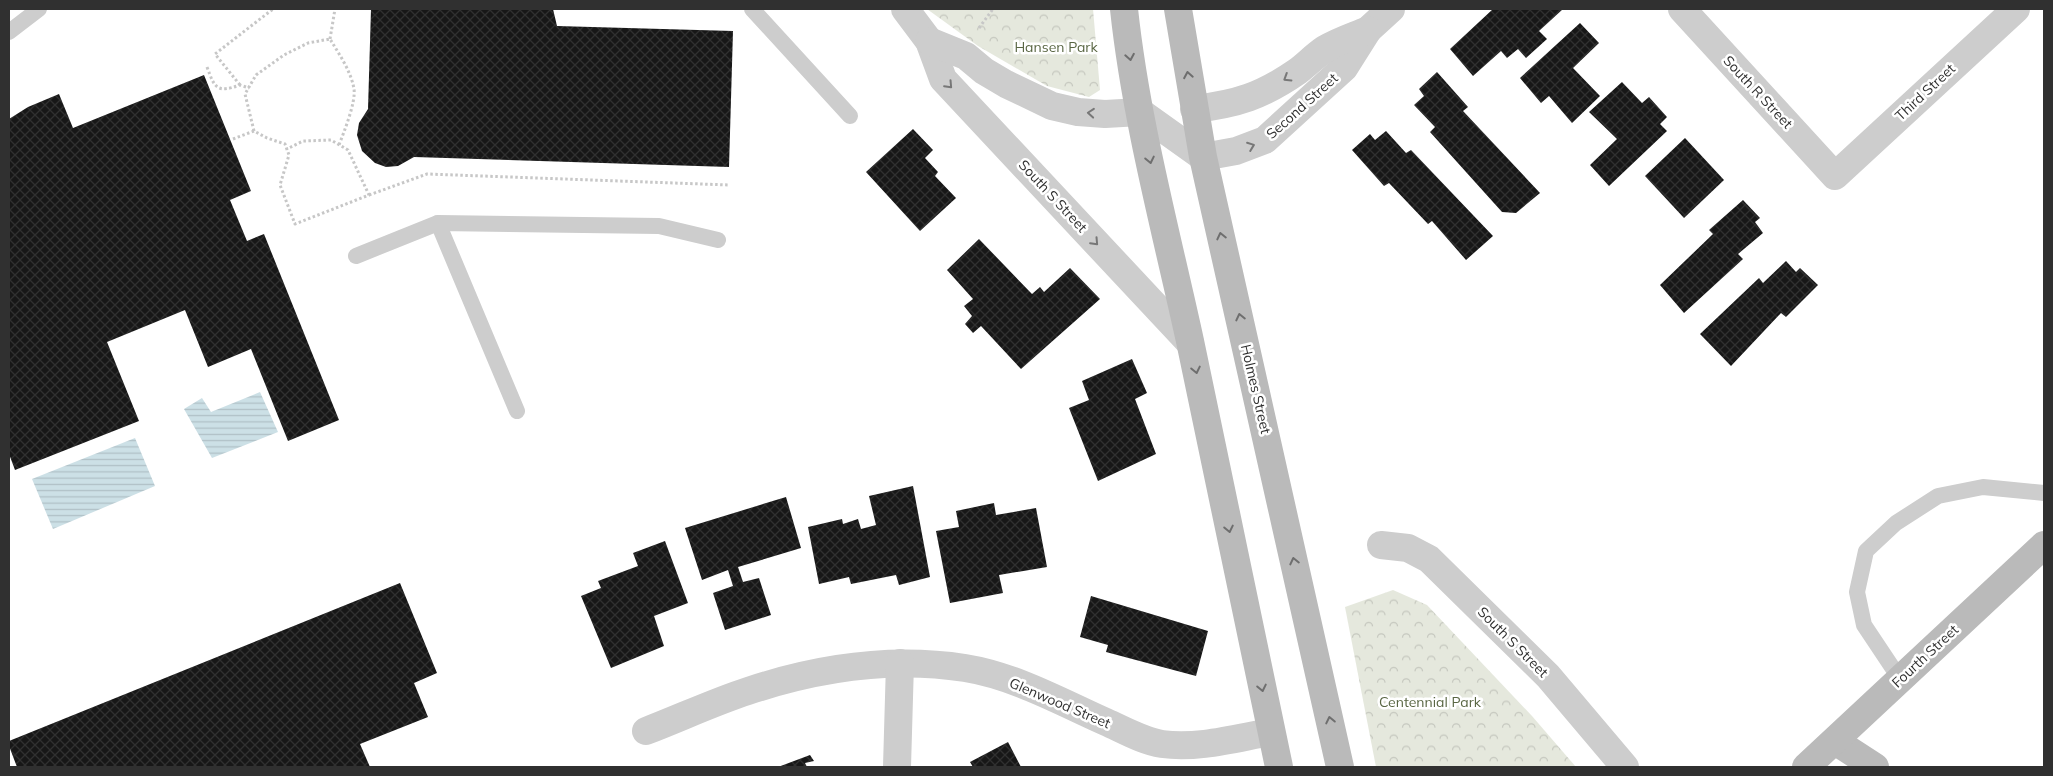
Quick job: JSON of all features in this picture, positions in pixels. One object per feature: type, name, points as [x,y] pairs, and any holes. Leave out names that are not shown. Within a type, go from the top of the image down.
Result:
[{"type":"main road","points":[[1124,9],[1129,52],[1140,112],[1279,767]]},
{"type":"main road","name":"Holmes Street","points":[[1178,9],[1203,157],[1340,767]]},
{"type":"main road","name":"Fourth Street","points":[[1806,767],[2044,545]]},
{"type":"main road","points":[[1835,741],[1850,767]]},
{"type":"main road","points":[[1835,741],[1876,767]]},
{"type":"street","name":"South S Street","points":[[905,9],[929,41],[943,79],[1190,343]]},
{"type":"street","name":"Second Street","points":[[1203,157],[1236,151],[1265,140],[1344,68],[1368,30],[1391,9]]},
{"type":"street","name":"South R Street","points":[[1682,9],[1835,176]]},
{"type":"street","name":"Third Street","points":[[1835,176],[2016,9]]},
{"type":"street","name":"Second Street","points":[[1194,109],[1227,105],[1250,98],[1299,70],[1326,49],[1368,30]]},
{"type":"street","points":[[929,41],[966,56],[984,71],[1006,84],[1052,106],[1078,112],[1106,114],[1140,112],[1203,157]]},
{"type":"street","name":"South S Street","points":[[1381,545],[1408,548],[1429,559],[1548,676],[1625,767]]},
{"type":"street","points":[[897,767],[900,663]]},
{"type":"street","name":"Glenwood Street","points":[[646,731],[748,691],[819,672],[900,663],[965,668],[1018,682],[1138,737],[1161,744],[1194,744],[1271,732]]},
{"type":"lane","points":[[9,32],[39,9]]},
{"type":"lane","points":[[752,9],[850,116]]},
{"type":"lane","points":[[356,256],[438,223],[659,226],[718,240]]},
{"type":"lane","points":[[438,223],[517,411]]},
{"type":"lane","points":[[1900,679],[1864,625],[1857,592],[1866,551],[1896,523],[1938,496],[1983,487],[2044,493]]},
{"type":"path","points":[[249,88],[240,85],[215,54],[273,9]]},
{"type":"path","points":[[335,9],[330,39],[344,62],[354,90],[349,116],[339,145]]},
{"type":"path","points":[[976,33],[993,9]]},
{"type":"path","points":[[330,39],[308,43],[284,55],[256,75],[245,94],[254,131],[285,144],[289,155],[280,185],[295,224],[427,174],[729,185]]},
{"type":"path","points":[[206,67],[214,85],[219,89],[228,89],[240,85]]},
{"type":"path","points":[[233,139],[254,131]]},
{"type":"path","points":[[286,148],[302,141],[331,140],[348,150],[369,195]]},
{"type":"green space","name":"Hansen Park","points":[[927,9],[1093,9],[1100,90],[1089,97],[1047,86],[978,46]]},
{"type":"green space","name":"Centennial Park","points":[[1393,590],[1427,605],[1532,716],[1576,767],[1376,767],[1345,607]]},
{"type":"shaded area","points":[[260,392],[278,432],[212,458],[184,409],[202,398],[211,412]]},
{"type":"shaded area","points":[[135,438],[155,486],[53,529],[32,479]]},
{"type":"building","points":[[371,9],[553,9],[557,26],[733,31],[729,167],[414,157],[398,166],[386,167],[375,163],[362,151],[357,135],[359,123],[368,109]]},
{"type":"building","points":[[1493,9],[1563,9],[1539,31],[1547,39],[1526,58],[1518,49],[1507,58],[1501,51],[1473,76],[1450,49]]},
{"type":"building","points":[[1580,23],[1599,43],[1573,68],[1600,96],[1572,123],[1549,96],[1541,103],[1520,78]]},
{"type":"building","points":[[1437,72],[1468,107],[1463,111],[1540,193],[1516,213],[1502,212],[1430,132],[1435,127],[1414,105],[1424,96],[1419,89]]},
{"type":"building","points":[[204,75],[251,191],[230,200],[247,241],[264,234],[339,420],[288,441],[251,349],[208,367],[185,310],[107,342],[139,421],[15,470],[9,454],[9,119],[28,107],[59,94],[73,128]]},
{"type":"building","points":[[1622,82],[1642,103],[1649,97],[1667,117],[1660,124],[1667,131],[1609,186],[1590,165],[1617,139],[1589,112]]},
{"type":"building","points":[[913,129],[933,150],[925,158],[938,172],[935,176],[956,198],[920,231],[866,172]]},
{"type":"building","points":[[1386,131],[1406,153],[1411,150],[1493,236],[1466,260],[1432,221],[1428,224],[1389,183],[1384,186],[1352,150],[1370,134],[1375,140]]},
{"type":"building","points":[[1685,138],[1724,180],[1684,218],[1645,176]]},
{"type":"building","points":[[1743,200],[1760,218],[1755,222],[1763,233],[1738,254],[1743,259],[1684,313],[1660,285],[1713,234],[1709,230]]},
{"type":"building","points":[[979,239],[1032,294],[1040,287],[1044,292],[1070,268],[1100,299],[1021,369],[981,326],[973,333],[965,324],[972,316],[964,306],[973,299],[947,270]]},
{"type":"building","points":[[1786,261],[1796,272],[1800,268],[1818,285],[1786,317],[1781,313],[1731,366],[1700,334],[1759,278],[1763,283]]},
{"type":"building","points":[[1132,359],[1147,393],[1135,399],[1156,454],[1098,481],[1069,408],[1089,400],[1082,381]]},
{"type":"building","points":[[913,486],[930,577],[899,585],[896,575],[851,584],[849,577],[819,584],[808,527],[842,519],[843,524],[858,519],[861,529],[876,525],[869,496]]},
{"type":"building","points":[[786,497],[801,548],[738,567],[743,582],[759,578],[771,615],[725,630],[713,593],[733,586],[728,570],[702,580],[685,528]]},
{"type":"building","points":[[994,503],[996,515],[1036,508],[1047,567],[999,575],[1003,593],[950,603],[936,531],[959,527],[956,511]]},
{"type":"building","points":[[665,541],[688,603],[654,616],[664,646],[611,668],[581,596],[601,588],[598,581],[638,566],[633,553]]},
{"type":"building","points":[[400,583],[437,673],[414,683],[428,717],[360,744],[370,767],[17,767],[9,741]]},
{"type":"building","points":[[1091,596],[1208,631],[1196,676],[1106,652],[1108,645],[1080,637]]},
{"type":"building","points":[[1008,742],[1021,767],[973,767],[970,762]]},
{"type":"building","points":[[810,755],[814,761],[805,763],[807,767],[778,767]]}]
